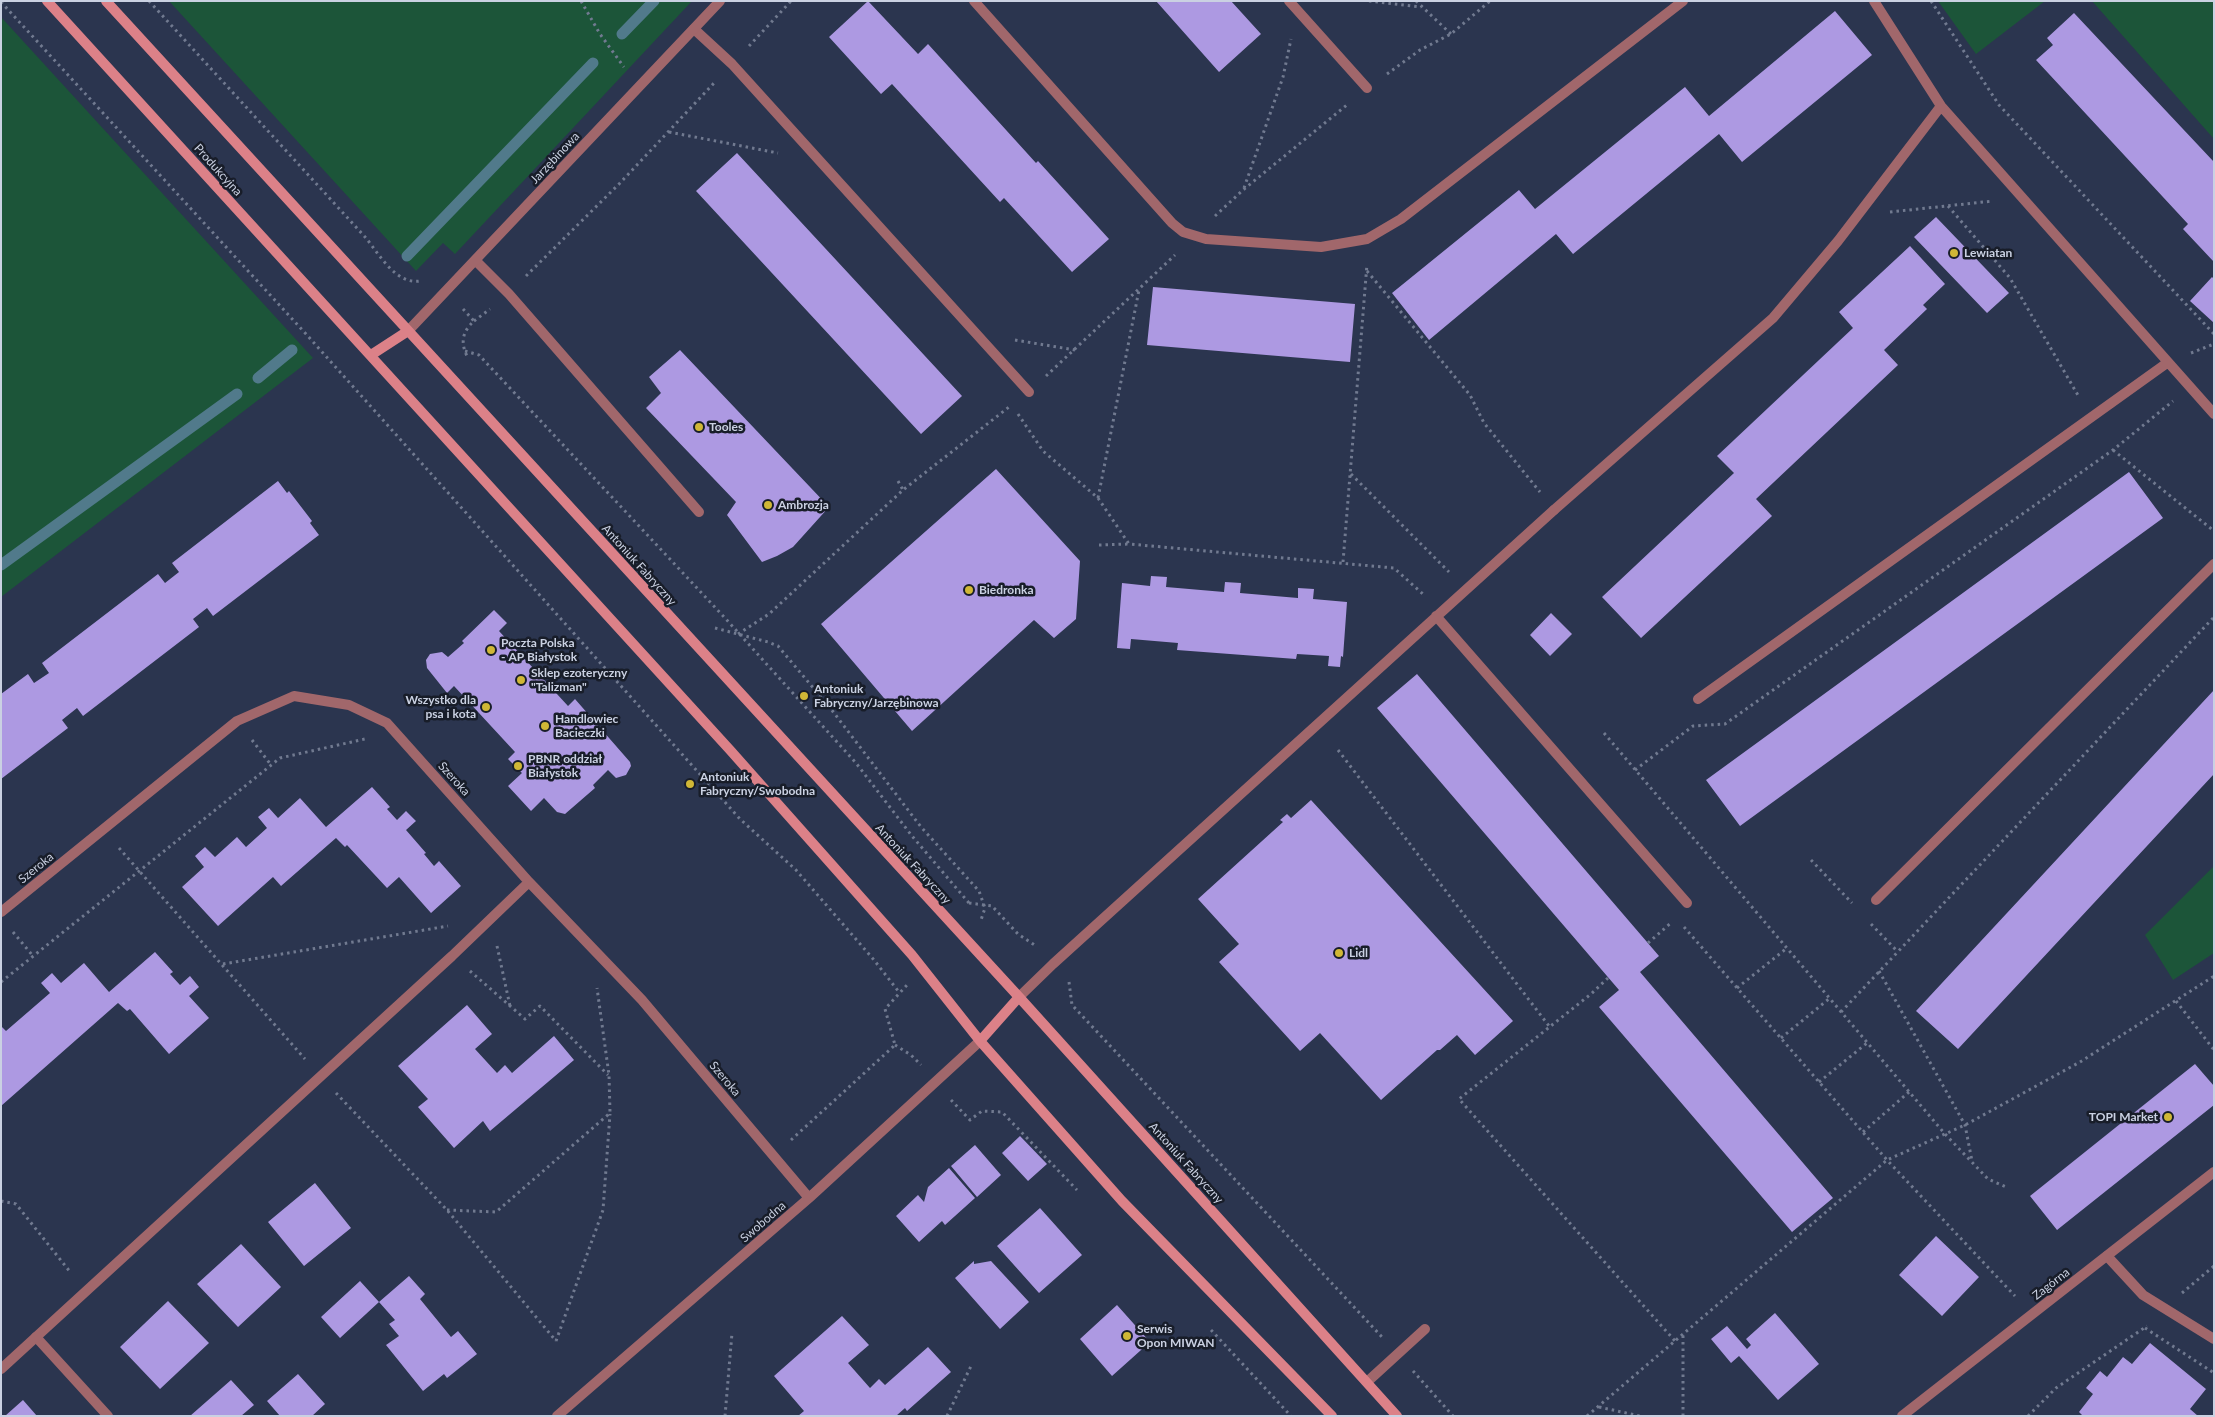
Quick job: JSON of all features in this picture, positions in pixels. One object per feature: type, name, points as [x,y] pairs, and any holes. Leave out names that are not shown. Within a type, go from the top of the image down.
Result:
[{"type":"main road","name":"Produkcyjna","points":[[46,1],[370,355]]},
{"type":"main road","points":[[106,1],[408,331],[370,355],[730,750],[912,955],[980,1041],[1122,1201],[1332,1416]]},
{"type":"main road","name":"Antoniuk Fabryczny","points":[[408,331],[1019,997],[1397,1416]]},
{"type":"main road","points":[[980,1041],[1019,997]]},
{"type":"street","name":"Jarzębinowa","points":[[408,331],[720,1]]},
{"type":"street","points":[[974,1],[1172,223],[1184,232],[1206,239],[1321,247],[1367,239],[1401,219],[1683,1]]},
{"type":"street","points":[[1289,1],[1368,88]]},
{"type":"street","points":[[1874,1],[1941,106],[2214,414]]},
{"type":"street","points":[[694,29],[732,64],[1029,392]]},
{"type":"street","points":[[1019,997],[1439,613],[1773,318],[1859,213],[1941,106]]},
{"type":"street","points":[[476,261],[508,294],[699,512]]},
{"type":"street","points":[[1698,699],[2167,363]]},
{"type":"street","points":[[1876,900],[2214,564]]},
{"type":"street","points":[[1439,613],[1687,902]]},
{"type":"street","name":"Szeroka","points":[[1,912],[237,721],[294,696],[349,705],[387,723],[396,732],[529,882],[642,1000],[809,1198]]},
{"type":"street","points":[[1,1369],[452,956],[529,882]]},
{"type":"street","name":"Swobodna","points":[[558,1416],[809,1198],[980,1041]]},
{"type":"street","name":"Zagórna","points":[[1902,1416],[2214,1172]]},
{"type":"street","points":[[2107,1256],[2143,1295],[2214,1339]]},
{"type":"street","points":[[1367,1382],[1425,1329]]},
{"type":"street","points":[[36,1337],[108,1416]]},
{"type":"path","points":[[149,1],[366,238]]},
{"type":"path","points":[[582,1],[600,34],[638,88]]},
{"type":"path","points":[[474,321],[508,294],[620,184],[791,1]]},
{"type":"path","points":[[1369,1],[1421,7]]},
{"type":"path","points":[[1416,1],[1451,34]]},
{"type":"path","points":[[1931,1],[1999,105],[2214,334]]},
{"type":"path","points":[[1,2],[306,334],[740,819],[796,870],[899,992]]},
{"type":"path","points":[[1243,190],[1283,77],[1292,34]]},
{"type":"path","points":[[668,132],[820,161]]},
{"type":"path","points":[[1859,213],[1995,201],[2012,187]]},
{"type":"path","points":[[1948,206],[2010,278],[2092,418]]},
{"type":"path","points":[[1343,562],[1367,270],[1470,395],[1484,423],[1554,510]]},
{"type":"path","points":[[1098,498],[1139,289]]},
{"type":"path","points":[[975,333],[1074,350]]},
{"type":"path","points":[[470,362],[464,351],[479,355],[725,618],[856,764],[912,836],[969,902],[992,906],[1018,934],[1042,950],[1071,983],[1072,1004],[1398,1354],[1453,1416]]},
{"type":"path","points":[[1636,770],[1693,726],[1726,724],[2113,450],[2190,387]]},
{"type":"path","points":[[1017,413],[1043,451],[1098,498],[1129,544]]},
{"type":"path","points":[[2113,450],[2214,531]]},
{"type":"path","points":[[1351,474],[1466,589]]},
{"type":"path","points":[[738,634],[769,614],[903,490],[898,482]]},
{"type":"path","points":[[1099,545],[1129,544],[1394,568],[1439,613]]},
{"type":"path","points":[[1842,1012],[2214,618]]},
{"type":"path","points":[[711,625],[778,646],[831,709],[921,827],[979,891],[985,908],[982,919],[965,938]]},
{"type":"path","points":[[237,721],[272,765]]},
{"type":"path","points":[[1,982],[280,758],[396,732]]},
{"type":"path","points":[[1604,733],[1945,1134],[1988,1179],[2006,1187]]},
{"type":"path","points":[[1338,750],[1549,1026]]},
{"type":"path","points":[[949,922],[969,902]]},
{"type":"path","points":[[1687,902],[1670,912],[1887,1160],[2016,1297]]},
{"type":"path","points":[[1648,943],[1676,918]]},
{"type":"path","points":[[222,964],[491,919],[510,1006]]},
{"type":"path","points":[[8,926],[34,956]]},
{"type":"path","points":[[556,1341],[603,1210],[610,1113],[608,1075],[591,947]]},
{"type":"path","points":[[1737,988],[1787,948]]},
{"type":"path","points":[[886,977],[912,955]]},
{"type":"path","points":[[452,956],[525,1019],[540,1006],[608,1075]]},
{"type":"path","points":[[925,970],[899,992],[885,1009],[895,1045],[911,1055],[970,1120],[982,1111],[1002,1112],[1082,1196]]},
{"type":"path","points":[[1879,972],[1965,1125],[1972,1162]]},
{"type":"path","points":[[1588,1416],[1887,1160],[1965,1125],[2080,1062],[2214,976]]},
{"type":"path","points":[[1608,978],[1592,994],[1549,1026],[1459,1099],[1674,1341]]},
{"type":"path","points":[[1781,1038],[1830,998]]},
{"type":"path","points":[[2176,1001],[2214,1050]]},
{"type":"path","points":[[1819,1082],[1868,1043]]},
{"type":"path","points":[[773,1155],[895,1045]]},
{"type":"path","points":[[1863,1132],[1910,1092]]},
{"type":"path","points":[[447,1210],[496,1212],[610,1113]]},
{"type":"path","points":[[1,1201],[16,1204],[85,1291]]},
{"type":"path","points":[[2028,1416],[2056,1388],[2145,1328],[2214,1266]]},
{"type":"path","points":[[2145,1328],[2214,1373]]},
{"type":"path","points":[[1210,1329],[1291,1416]]},
{"type":"path","points":[[726,1416],[732,1333]]},
{"type":"path","points":[[1683,1334],[1683,1416]]},
{"type":"path","points":[[947,1416],[972,1364]]},
{"type":"path","points":[[1598,1407],[1640,1416]]},
{"type":"green space","points":[[169,1],[692,1],[455,254],[443,243],[416,271]]},
{"type":"green space","points":[[1938,1],[2045,1],[1976,54]]},
{"type":"green space","points":[[2092,1],[2214,1],[2214,139]]},
{"type":"green space","points":[[1,17],[313,358],[1,597]]},
{"type":"green space","points":[[2214,866],[2214,953],[2173,980],[2145,935]]},
{"type":"building","points":[[868,1],[918,54],[928,44],[1036,163],[1038,161],[1109,239],[1072,272],[1004,198],[1000,202],[892,84],[881,94],[829,37]]},
{"type":"building","points":[[1156,1],[1231,1],[1261,34],[1219,72]]},
{"type":"building","points":[[1835,11],[1872,55],[1742,162],[1719,134],[1573,254],[1556,234],[1429,340],[1392,293],[1519,190],[1535,209],[1685,87],[1709,116]]},
{"type":"building","points":[[2074,13],[2214,162],[2214,262],[2183,229],[2188,224],[2036,60],[2053,45],[2047,38]]},
{"type":"building","points":[[737,153],[962,396],[921,434],[696,191]]},
{"type":"building","points":[[1936,217],[2009,293],[1987,313],[1914,237]]},
{"type":"building","points":[[1910,246],[1945,284],[1923,305],[1927,309],[1884,350],[1898,365],[1756,499],[1772,516],[1641,638],[1602,597],[1734,473],[1717,456],[1853,328],[1839,312]]},
{"type":"building","points":[[2212,277],[2214,279],[2214,323],[2190,301]]},
{"type":"building","points":[[1153,287],[1355,304],[1350,362],[1147,345]]},
{"type":"building","points":[[680,350],[829,507],[793,547],[777,556],[762,562],[727,515],[736,502],[646,408],[661,393],[649,377]]},
{"type":"building","name":"Biedronka","points":[[996,469],[1080,561],[1076,619],[1054,638],[1034,620],[912,731],[821,624]]},
{"type":"building","points":[[2129,472],[2163,518],[1740,826],[1706,780]]},
{"type":"building","points":[[278,481],[287,493],[289,491],[312,521],[310,523],[319,535],[213,616],[207,608],[193,619],[199,627],[83,716],[77,708],[62,720],[68,728],[1,779],[1,694],[28,674],[34,683],[49,673],[42,663],[158,574],[165,583],[179,572],[172,563]]},
{"type":"building","points":[[1151,576],[1167,577],[1166,587],[1224,592],[1225,582],[1241,583],[1240,593],[1298,598],[1298,588],[1314,589],[1313,599],[1347,602],[1343,657],[1341,656],[1340,667],[1328,666],[1329,656],[1297,654],[1296,659],[1177,650],[1178,643],[1131,639],[1130,649],[1117,648],[1122,583],[1150,586]]},
{"type":"building","name":"Handlowiec Bacieczki","points":[[494,610],[507,623],[499,631],[568,706],[575,699],[630,762],[631,766],[626,775],[616,778],[608,770],[593,785],[595,788],[565,814],[557,812],[544,798],[531,811],[508,786],[522,773],[508,759],[515,752],[454,686],[447,693],[427,668],[426,660],[430,654],[442,652],[448,657],[464,643],[462,641]]},
{"type":"building","points":[[1551,613],[1572,634],[1550,656],[1530,635]]},
{"type":"building","points":[[1417,674],[1659,956],[1640,972],[1833,1198],[1792,1232],[1599,1007],[1619,990],[1377,708]]},
{"type":"building","points":[[2214,690],[2214,774],[1958,1049],[1916,1011]]},
{"type":"building","points":[[372,787],[390,807],[387,809],[397,820],[406,811],[416,821],[406,830],[426,853],[424,854],[434,866],[439,861],[461,886],[431,913],[399,877],[387,888],[347,845],[345,847],[336,838],[281,886],[273,877],[218,926],[182,887],[204,867],[195,856],[205,847],[215,857],[237,837],[246,847],[267,828],[258,817],[269,808],[278,818],[300,798],[326,827]]},
{"type":"building","name":"Lidl","points":[[1311,800],[1513,1021],[1475,1055],[1457,1035],[1440,1050],[1437,1050],[1381,1100],[1320,1033],[1300,1051],[1219,962],[1239,944],[1198,899],[1283,822],[1280,820],[1287,814],[1291,818]]},
{"type":"building","points":[[155,952],[173,972],[170,974],[180,985],[190,976],[199,987],[189,996],[209,1018],[169,1054],[130,1009],[127,1011],[118,1003],[1,1106],[1,1026],[6,1031],[50,993],[41,983],[52,973],[61,983],[84,963],[109,992]]},
{"type":"building","points":[[467,1005],[492,1034],[475,1049],[497,1073],[505,1065],[512,1073],[554,1036],[574,1060],[490,1131],[483,1121],[454,1148],[418,1107],[428,1099],[398,1066]]},
{"type":"building","points":[[2195,1064],[2214,1086],[2214,1105],[2057,1230],[2030,1196]]},
{"type":"building","points":[[1020,1136],[1047,1164],[1028,1181],[1002,1153]]},
{"type":"building","points":[[975,1145],[1001,1175],[977,1197],[951,1166]]},
{"type":"building","points":[[949,1168],[975,1198],[945,1225],[942,1221],[919,1242],[896,1216],[918,1195],[924,1202],[928,1187]]},
{"type":"building","points":[[315,1183],[351,1228],[304,1266],[268,1222]]},
{"type":"building","points":[[1040,1208],[1082,1255],[1039,1293],[997,1246]]},
{"type":"building","points":[[1936,1236],[1979,1277],[1942,1316],[1899,1275]]},
{"type":"building","points":[[241,1244],[281,1287],[238,1327],[197,1284]]},
{"type":"building","points":[[974,1261],[974,1264],[991,1261],[1029,1302],[1000,1329],[955,1278]]},
{"type":"building","points":[[409,1276],[425,1294],[420,1299],[451,1337],[458,1331],[477,1354],[447,1378],[444,1374],[423,1391],[386,1345],[399,1336],[389,1324],[395,1320],[379,1302]]},
{"type":"building","points":[[360,1281],[379,1302],[340,1338],[321,1317]]},
{"type":"building","points":[[168,1301],[209,1343],[160,1389],[120,1347]]},
{"type":"building","points":[[1117,1305],[1150,1342],[1112,1376],[1080,1339]]},
{"type":"building","points":[[1775,1313],[1819,1364],[1778,1400],[1739,1356],[1731,1363],[1711,1339],[1727,1326],[1747,1349],[1751,1345],[1746,1339]]},
{"type":"building","points":[[842,1316],[869,1345],[848,1363],[870,1388],[879,1379],[885,1385],[928,1347],[951,1372],[907,1411],[905,1408],[896,1416],[798,1416],[804,1411],[774,1376]]},
{"type":"building","points":[[2150,1343],[2206,1389],[2190,1409],[2198,1416],[2083,1416],[2079,1412],[2093,1394],[2086,1388],[2100,1371],[2107,1377],[2123,1357],[2132,1364]]},
{"type":"building","points":[[298,1374],[325,1404],[312,1416],[280,1416],[267,1401]]},
{"type":"building","points":[[231,1380],[254,1405],[241,1416],[190,1416]]},
{"type":"building","points":[[23,1400],[37,1416],[5,1416]]},
{"type":"waterway","points":[[622,34],[654,1]]},
{"type":"waterway","points":[[407,256],[593,63]]},
{"type":"waterway","points":[[258,378],[292,350]]},
{"type":"waterway","points":[[1,565],[237,394]]},
{"type":"place","name":"Lewiatan","points":[[1954,253]]},
{"type":"place","name":"Tooles","points":[[699,427]]},
{"type":"place","name":"Ambrozja","points":[[768,505]]},
{"type":"place","name":"Biedronka","points":[[969,590]]},
{"type":"place","name":"Poczta Polska - AP Białystok","points":[[491,650]]},
{"type":"place","name":"Sklep ezoteryczny \"Talizman\"","points":[[521,680]]},
{"type":"place","name":"Antoniuk Fabryczny/Jarzębinowa","points":[[804,696]]},
{"type":"place","name":"Wszystko dla psa i kota","points":[[486,707]]},
{"type":"place","name":"Handlowiec Bacieczki","points":[[545,726]]},
{"type":"place","name":"PBNR oddział Białystok","points":[[518,766]]},
{"type":"place","name":"Antoniuk Fabryczny/Swobodna","points":[[690,784]]},
{"type":"place","name":"Lidl","points":[[1339,953]]},
{"type":"place","name":"TOPI Market","points":[[2168,1117]]},
{"type":"place","name":"Serwis Opon MIWAN","points":[[1127,1336]]}]
